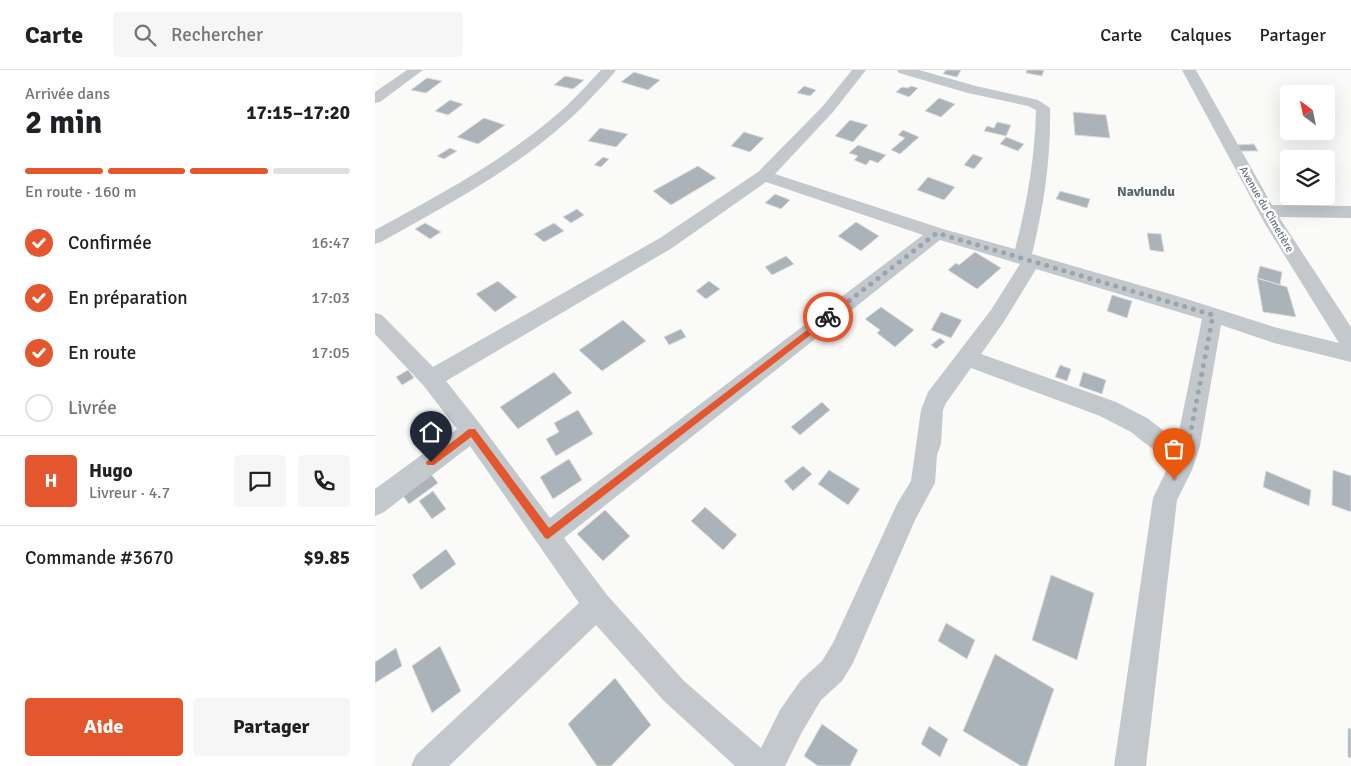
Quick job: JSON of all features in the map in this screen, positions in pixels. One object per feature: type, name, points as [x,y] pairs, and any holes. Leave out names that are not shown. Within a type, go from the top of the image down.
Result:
[{"type":"street","points":[[375,99],[416,70]]},
{"type":"street","points":[[375,238],[451,195],[514,155],[554,125],[609,70]]},
{"type":"street","points":[[431,379],[666,243],[764,176],[829,109],[859,70]]},
{"type":"street","points":[[769,766],[791,721],[811,690],[832,671],[843,653],[906,512],[923,483],[925,455],[929,444],[932,410],[936,399],[998,315],[1026,259],[1035,206],[1043,129],[1043,108],[1033,103],[973,90],[904,70]]},
{"type":"street","name":"Avenue du Cimetière","points":[[1189,70],[1267,211],[1351,344]]},
{"type":"street","points":[[764,176],[937,233],[1274,335],[1351,354]]},
{"type":"street","points":[[1267,211],[1351,212]]},
{"type":"street","points":[[548,534],[937,233]]},
{"type":"street","points":[[1130,766],[1162,514],[1169,487],[1179,470],[1188,446],[1213,315]]},
{"type":"street","points":[[375,321],[431,379],[472,431],[548,534],[597,605],[674,691],[758,766]]},
{"type":"street","points":[[967,357],[1011,375],[1108,409],[1139,425],[1183,459]]},
{"type":"street","points":[[375,504],[472,431]]},
{"type":"street","points":[[427,766],[597,605]]},
{"type":"building","points":[[946,70],[961,70],[957,77],[943,74]]},
{"type":"building","points":[[1027,70],[1044,70],[1042,76],[1026,73]]},
{"type":"building","points":[[634,72],[660,80],[648,90],[621,82]]},
{"type":"building","points":[[565,76],[584,80],[573,89],[554,85]]},
{"type":"building","points":[[427,78],[442,81],[426,93],[411,90]]},
{"type":"building","points":[[804,86],[816,90],[810,96],[797,93]]},
{"type":"building","points":[[911,86],[918,88],[909,97],[896,92],[902,87],[908,88]]},
{"type":"building","points":[[939,98],[955,104],[941,117],[925,111]]},
{"type":"building","points":[[450,100],[463,104],[448,115],[435,111]]},
{"type":"building","points":[[1073,112],[1106,115],[1110,138],[1075,135]]},
{"type":"building","points":[[484,118],[505,125],[478,144],[457,137]]},
{"type":"building","points":[[850,120],[868,125],[853,142],[835,136]]},
{"type":"building","points":[[997,122],[1011,125],[1006,136],[984,131],[987,126],[994,128]]},
{"type":"building","points":[[600,128],[628,134],[616,147],[588,141]]},
{"type":"building","points":[[903,130],[919,137],[900,154],[891,150],[905,138],[898,135]]},
{"type":"building","points":[[744,132],[764,138],[750,152],[731,146]]},
{"type":"building","points":[[1006,137],[1024,144],[1018,151],[1000,144]]},
{"type":"building","points":[[1254,144],[1258,151],[1240,151],[1236,145]]},
{"type":"building","points":[[858,145],[886,155],[878,163],[870,160],[866,165],[854,160],[858,156],[849,153]]},
{"type":"building","points":[[450,148],[457,151],[444,159],[437,156]]},
{"type":"building","points":[[973,154],[983,158],[974,169],[964,165]]},
{"type":"building","points":[[603,157],[609,159],[601,167],[594,165]]},
{"type":"building","points":[[698,166],[716,178],[671,205],[653,191]]},
{"type":"building","points":[[928,177],[955,187],[944,200],[917,190]]},
{"type":"building","points":[[1060,191],[1090,199],[1087,208],[1056,199]]},
{"type":"building","points":[[775,194],[790,200],[781,209],[765,203]]},
{"type":"building","points":[[577,209],[584,215],[571,223],[563,217]]},
{"type":"building","points":[[856,222],[879,236],[861,251],[838,236]]},
{"type":"building","points":[[425,223],[441,232],[430,239],[415,229]]},
{"type":"building","points":[[554,223],[564,231],[544,242],[534,234]]},
{"type":"building","points":[[1147,233],[1161,234],[1164,252],[1150,250]]},
{"type":"building","points":[[975,252],[1001,268],[977,289],[948,270],[956,263],[959,265]]},
{"type":"building","points":[[786,256],[794,264],[772,275],[765,267]]},
{"type":"building","points":[[1260,266],[1282,272],[1280,285],[1257,278]]},
{"type":"building","points":[[1257,278],[1287,287],[1296,317],[1263,312]]},
{"type":"building","points":[[498,281],[517,297],[495,312],[476,294]]},
{"type":"building","points":[[709,281],[720,289],[706,299],[696,291]]},
{"type":"building","points":[[1112,295],[1132,301],[1127,318],[1107,311]]},
{"type":"building","points":[[881,307],[914,330],[895,347],[877,333],[880,330],[865,319]]},
{"type":"building","points":[[941,312],[962,320],[951,338],[931,330]]},
{"type":"building","points":[[623,320],[646,341],[602,371],[579,350]]},
{"type":"building","points":[[681,329],[686,337],[669,345],[664,337]]},
{"type":"building","points":[[940,338],[945,342],[936,349],[931,345]]},
{"type":"building","points":[[1060,365],[1071,369],[1067,381],[1055,377]]},
{"type":"building","points":[[408,370],[414,378],[402,385],[396,377]]},
{"type":"building","points":[[554,372],[572,393],[518,429],[500,407]]},
{"type":"building","points":[[1083,372],[1106,380],[1102,394],[1079,386]]},
{"type":"building","points":[[822,402],[830,410],[800,435],[791,427]]},
{"type":"building","points":[[578,410],[593,434],[556,456],[546,439],[559,432],[554,423]]},
{"type":"building","points":[[569,459],[582,480],[553,499],[540,477]]},
{"type":"building","points":[[803,466],[812,474],[793,491],[784,481]]},
{"type":"building","points":[[829,470],[860,489],[848,505],[818,484]]},
{"type":"building","points":[[1333,470],[1351,476],[1351,512],[1332,505]]},
{"type":"building","points":[[1266,471],[1311,490],[1309,506],[1263,487]]},
{"type":"building","points":[[430,473],[438,483],[409,504],[401,493]]},
{"type":"building","points":[[433,491],[446,509],[432,519],[419,501]]},
{"type":"building","points":[[705,507],[737,535],[723,550],[691,521]]},
{"type":"building","points":[[605,510],[630,536],[603,561],[577,534]]},
{"type":"building","points":[[446,549],[456,564],[421,590],[412,575]]},
{"type":"building","points":[[1051,575],[1094,593],[1077,660],[1032,640]]},
{"type":"building","points":[[946,623],[975,640],[967,659],[938,641]]},
{"type":"building","points":[[440,646],[461,691],[432,713],[412,666]]},
{"type":"building","points":[[396,648],[402,666],[375,683],[375,662]]},
{"type":"building","points":[[995,654],[1054,689],[1027,766],[1021,766],[963,731]]},
{"type":"building","points":[[615,678],[651,725],[611,766],[597,766],[568,724]]},
{"type":"building","points":[[822,724],[858,750],[850,766],[818,766],[804,756]]},
{"type":"building","points":[[929,726],[948,739],[940,757],[921,744]]},
{"type":"building","points":[[1348,728],[1351,729],[1351,758],[1348,757]]},
{"type":"way so far","points":[[828,317],[937,233],[1213,315],[1188,446],[1174,479]]},
{"type":"district","name":"Naviundu","points":[[1146,191]]},
{"type":"route","points":[[431,462],[472,431],[548,534],[828,317]]}]
